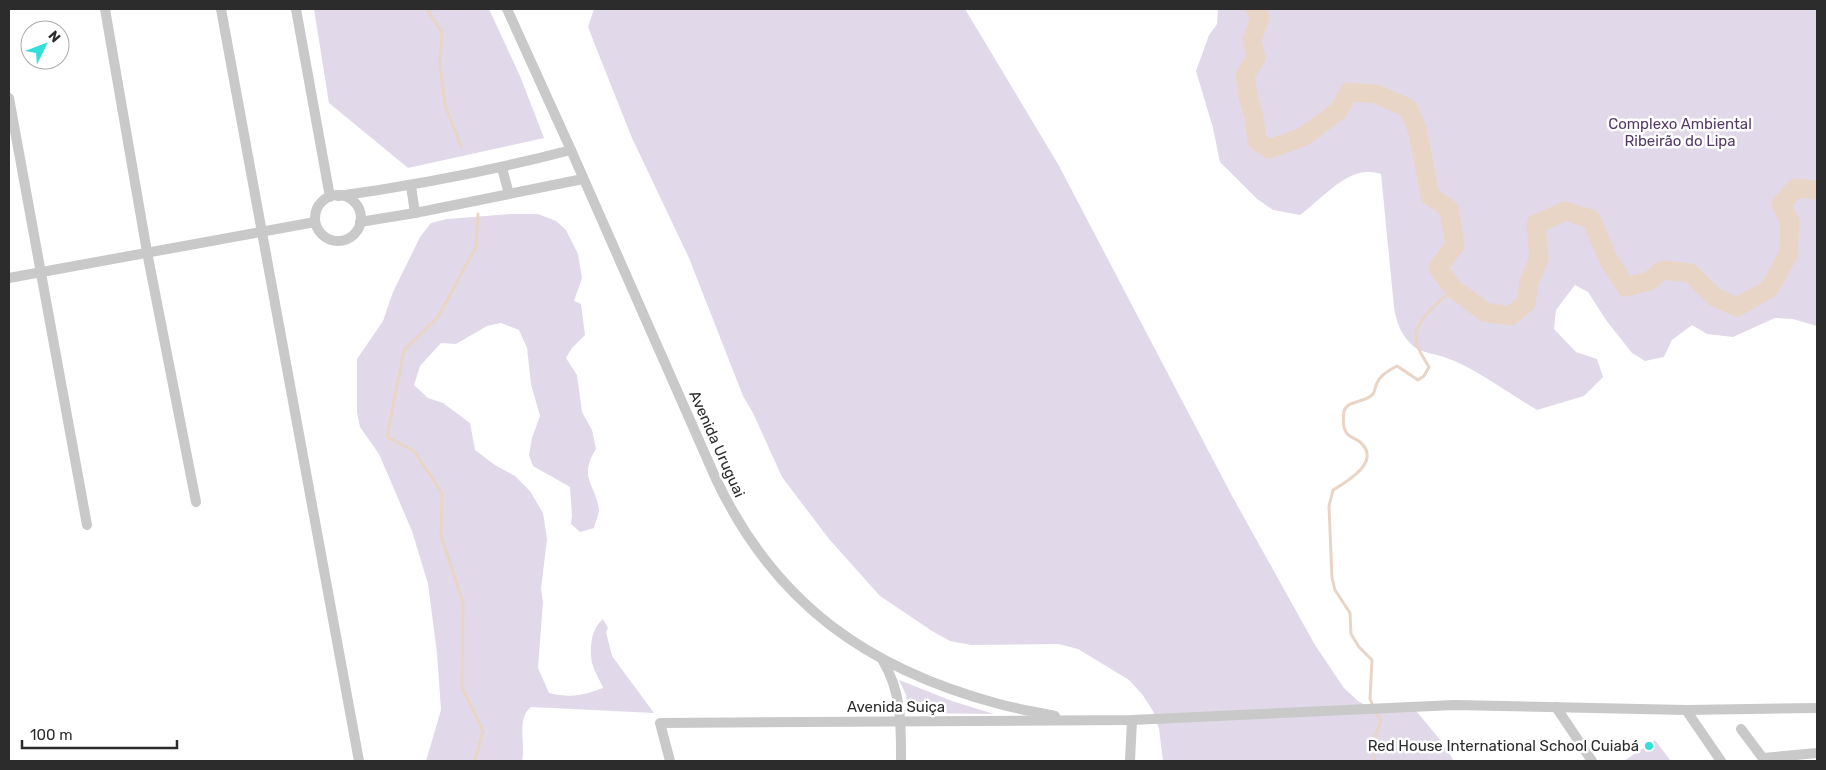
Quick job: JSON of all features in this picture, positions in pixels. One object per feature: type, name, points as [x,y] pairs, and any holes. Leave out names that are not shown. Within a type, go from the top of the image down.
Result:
[{"type":"street","points":[[105,9],[147,252],[196,502]]},
{"type":"street","points":[[221,9],[359,761]]},
{"type":"street","points":[[296,9],[334,196]]},
{"type":"street","name":"Avenida Uruguai","points":[[507,9],[716,480],[740,525],[770,567],[805,605],[842,635],[883,660],[927,680],[999,704],[1073,720]]},
{"type":"street","points":[[9,98],[87,524]]},
{"type":"street","points":[[334,196],[346,197],[352,201],[357,207],[360,222],[354,235],[348,239],[334,241],[321,235],[315,222],[318,206],[334,196],[411,186],[502,168],[571,150]]},
{"type":"street","points":[[502,168],[509,194]]},
{"type":"street","points":[[360,222],[416,213],[583,179]]},
{"type":"street","points":[[411,186],[416,213]]},
{"type":"street","points":[[9,278],[315,222]]},
{"type":"street","points":[[883,660],[896,687],[901,722],[901,761]]},
{"type":"street","name":"Avenida Suiça","points":[[670,761],[660,722],[1132,720],[1454,705],[1686,710],[1817,708]]},
{"type":"street","points":[[1556,707],[1592,761]]},
{"type":"street","points":[[1686,710],[1721,761]]},
{"type":"street","points":[[1130,761],[1132,720]]},
{"type":"street","points":[[1742,729],[1764,760],[1817,753]]},
{"type":"green space","points":[[314,9],[489,9],[520,76],[544,138],[408,168],[329,103]]},
{"type":"green space","points":[[594,9],[965,9],[1058,164],[1231,494],[1315,645],[1344,688],[1358,701],[1374,710],[1413,707],[1441,741],[1454,761],[1163,761],[1159,729],[1153,711],[1142,694],[1129,680],[1078,649],[1058,644],[971,645],[950,641],[880,596],[829,539],[782,477],[753,413],[743,396],[689,258],[632,138],[588,27]]},
{"type":"green space","name":"Complexo Ambiental Ribeirão do Lipa","points":[[1218,9],[1817,9],[1817,326],[1793,319],[1775,318],[1733,337],[1707,334],[1692,325],[1672,340],[1664,357],[1645,361],[1632,353],[1606,320],[1588,292],[1575,285],[1556,310],[1554,329],[1576,352],[1597,359],[1603,377],[1584,396],[1537,410],[1469,368],[1444,357],[1418,349],[1405,337],[1395,312],[1381,174],[1367,172],[1348,178],[1331,189],[1300,215],[1273,210],[1257,199],[1220,162],[1213,128],[1196,71],[1209,35],[1217,24]]},
{"type":"green space","points":[[510,214],[538,214],[556,221],[566,230],[578,254],[582,278],[574,301],[581,304],[585,335],[572,348],[566,358],[577,375],[582,412],[592,430],[596,449],[588,467],[589,480],[599,509],[594,528],[580,532],[571,524],[570,487],[533,466],[529,455],[532,438],[540,416],[531,384],[527,348],[519,330],[501,323],[487,326],[456,344],[441,343],[420,366],[414,385],[428,398],[443,403],[470,423],[475,450],[495,465],[515,476],[530,491],[543,513],[547,539],[541,589],[543,602],[538,668],[549,693],[576,695],[603,688],[593,666],[591,651],[593,633],[603,619],[608,628],[606,632],[612,656],[654,713],[531,707],[526,712],[524,718],[522,761],[426,761],[441,710],[437,653],[428,584],[412,531],[379,454],[360,427],[357,412],[357,359],[383,321],[393,292],[420,237],[431,223],[447,219]]},
{"type":"green space","points":[[899,680],[952,701],[994,714],[909,713],[906,695]]},
{"type":"green space","points":[[1655,740],[1670,760],[1624,761]]},
{"type":"waterway","points":[[427,9],[442,33],[440,64],[445,105],[461,146]]},
{"type":"waterway","points":[[1255,9],[1260,17],[1252,40],[1256,58],[1245,75],[1257,141],[1269,149],[1303,137],[1338,111],[1349,92],[1376,94],[1408,108],[1417,129],[1430,196],[1449,209],[1455,245],[1438,268],[1454,289],[1485,312],[1510,316],[1526,303],[1529,282],[1539,258],[1536,224],[1565,211],[1591,219],[1608,259],[1626,287],[1649,281],[1663,270],[1690,273],[1716,298],[1737,307],[1769,289],[1788,255],[1790,222],[1781,204],[1796,188],[1817,190]]},
{"type":"waterway","points":[[475,761],[483,731],[462,687],[463,603],[441,536],[442,493],[414,451],[387,437],[404,350],[438,317],[476,247],[478,214]]},
{"type":"waterway","points":[[1373,706],[1370,699],[1372,660],[1359,647],[1351,634],[1350,613],[1335,590],[1332,578],[1329,506],[1333,490],[1354,476],[1365,463],[1367,456],[1366,449],[1360,442],[1349,436],[1344,429],[1344,411],[1349,405],[1370,397],[1374,393],[1380,378],[1397,366],[1418,380],[1424,376],[1429,367],[1416,342],[1418,327],[1428,312],[1454,289]]},
{"type":"waterway","points":[[1374,761],[1376,734],[1381,720],[1375,711]]},
{"type":"place","name":"Red House International School Cuiabá","points":[[1649,746]]}]
